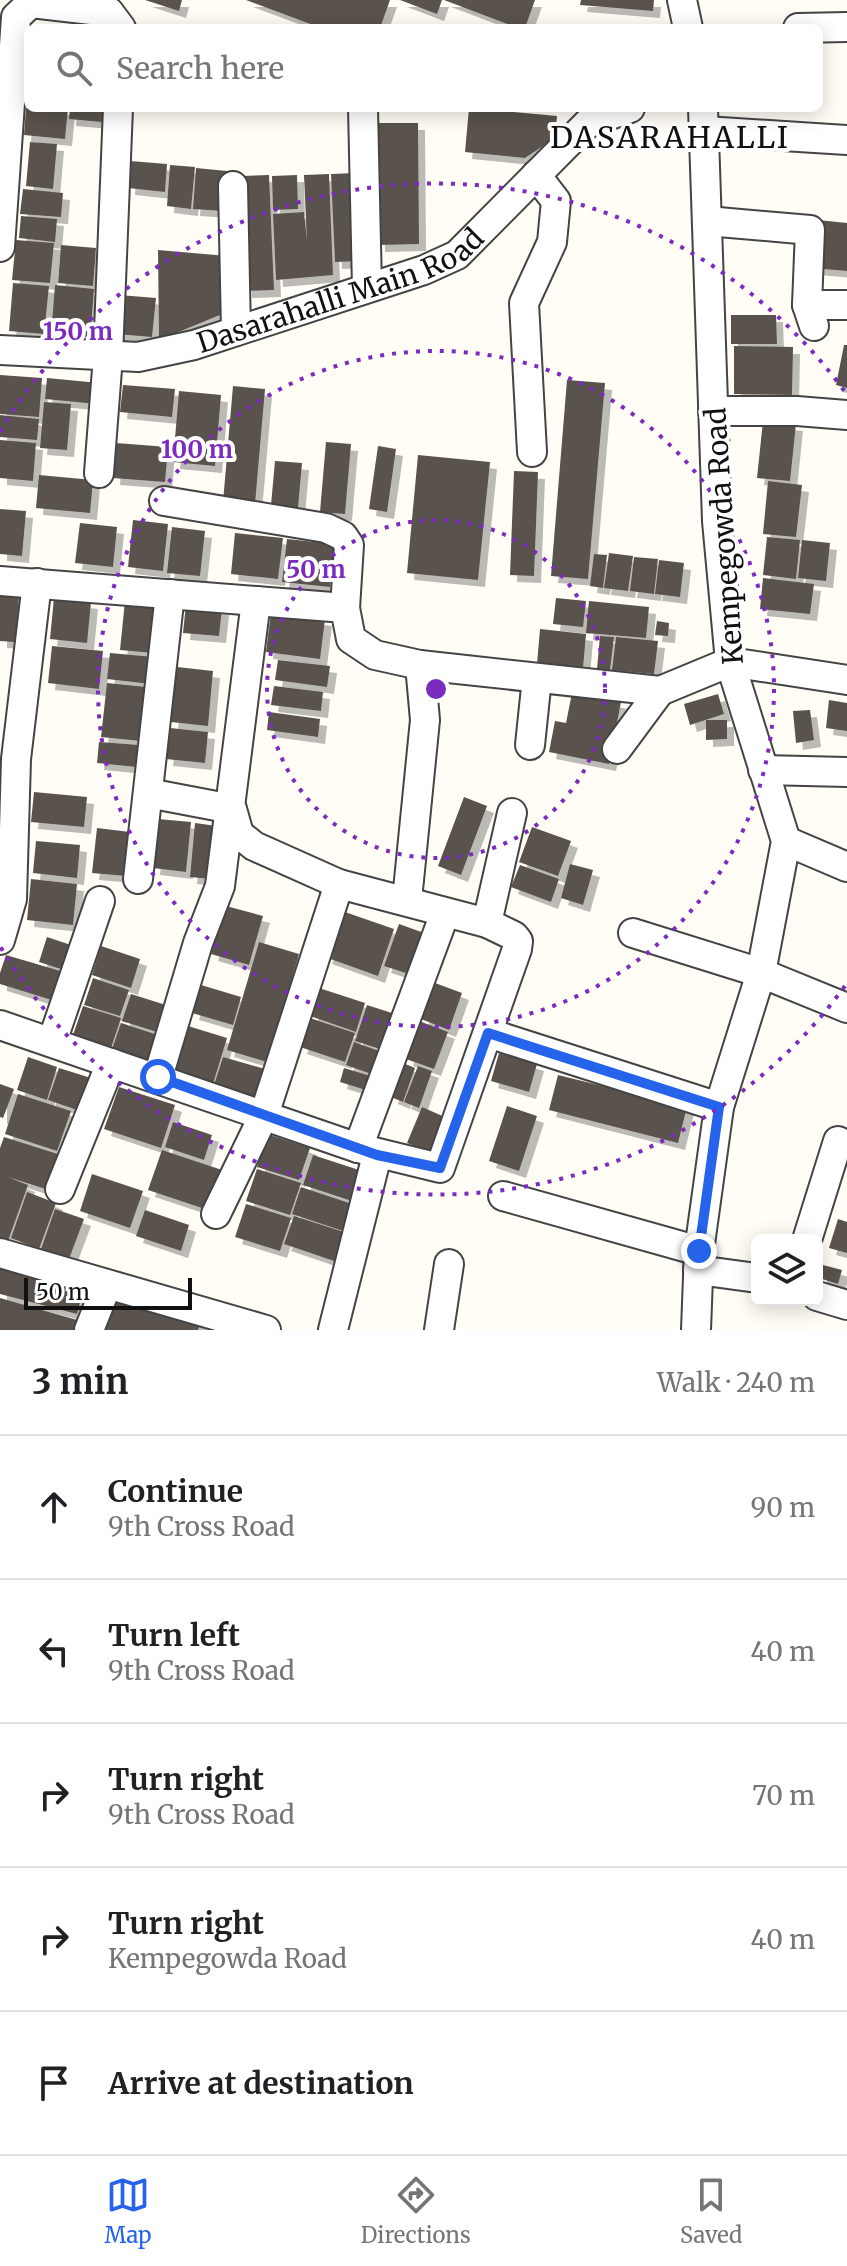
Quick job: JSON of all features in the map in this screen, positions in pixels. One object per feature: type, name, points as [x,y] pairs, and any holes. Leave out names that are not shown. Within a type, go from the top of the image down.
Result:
[{"type":"street","points":[[682,0],[687,24]]},
{"type":"street","points":[[0,247],[16,17],[31,3],[109,12],[118,24]]},
{"type":"street","points":[[823,27],[847,27]]},
{"type":"street","points":[[99,473],[108,356],[118,112]]},
{"type":"street","points":[[363,112],[367,288]]},
{"type":"street","name":"Dasarahalli Main Road","points":[[0,350],[138,357],[194,345],[424,270],[457,255],[589,122],[618,112]]},
{"type":"street","points":[[704,120],[847,140]]},
{"type":"street","name":"Kempegowda Road","points":[[696,1330],[698,1261],[719,1107],[761,973],[786,841],[730,662],[717,521],[704,120]]},
{"type":"street","points":[[532,452],[524,303],[552,242],[556,201],[536,175]]},
{"type":"street","points":[[233,186],[236,331]]},
{"type":"street","points":[[707,221],[810,230],[810,315],[847,305]]},
{"type":"street","points":[[713,411],[797,411],[847,415]]},
{"type":"street","points":[[164,501],[326,528],[343,536],[349,545],[345,608],[351,639],[375,655],[420,665],[660,691],[730,662],[847,680]]},
{"type":"street","points":[[0,581],[345,608]]},
{"type":"street","points":[[0,940],[12,899],[16,759],[37,583]]},
{"type":"street","points":[[138,879],[170,594]]},
{"type":"street","points":[[158,1077],[198,943],[220,886],[256,601]]},
{"type":"street","points":[[407,900],[425,720],[420,665]]},
{"type":"street","points":[[530,745],[537,678]]},
{"type":"street","points":[[617,749],[660,691]]},
{"type":"street","points":[[763,770],[847,772]]},
{"type":"street","points":[[148,793],[232,809]]},
{"type":"street","points":[[0,1025],[368,1152],[440,1168],[518,941],[487,923],[339,884],[254,846],[239,834],[232,809]]},
{"type":"street","points":[[487,923],[512,813]]},
{"type":"street","points":[[786,841],[847,867]]},
{"type":"street","points":[[216,1214],[264,1115],[339,884]]},
{"type":"street","points":[[52,1042],[100,901]]},
{"type":"street","points":[[333,1330],[368,1152],[445,913]]},
{"type":"street","points":[[633,933],[761,973],[847,1007]]},
{"type":"street","points":[[488,1033],[719,1107]]},
{"type":"street","points":[[60,1189],[111,1063]]},
{"type":"street","points":[[809,1234],[838,1141]]},
{"type":"street","points":[[503,1196],[751,1276]]},
{"type":"street","points":[[0,1253],[266,1330]]},
{"type":"street","points":[[439,1330],[449,1264]]},
{"type":"street","points":[[89,1330],[107,1285]]},
{"type":"street","points":[[823,1298],[847,1305]]},
{"type":"building","points":[[145,0],[182,0],[179,11]]},
{"type":"building","points":[[246,0],[390,0],[381,24],[310,24]]},
{"type":"building","points":[[400,0],[442,0],[437,14]]},
{"type":"building","points":[[444,0],[535,0],[526,24],[507,24]]},
{"type":"building","points":[[581,0],[654,0],[653,11],[580,5]]},
{"type":"building","points":[[26,112],[68,112],[65,139],[24,135]]},
{"type":"building","points":[[70,112],[103,112],[102,122],[69,119]]},
{"type":"building","points":[[469,112],[557,116],[555,138],[525,158],[465,152]]},
{"type":"building","points":[[376,123],[418,123],[419,244],[378,245]]},
{"type":"building","points":[[30,142],[57,144],[53,189],[26,186]]},
{"type":"building","points":[[130,161],[167,164],[165,192],[128,188]]},
{"type":"building","points":[[170,165],[195,167],[191,209],[167,206]]},
{"type":"building","points":[[196,168],[227,171],[224,211],[193,209]]},
{"type":"building","points":[[356,173],[359,261],[335,262],[331,174]]},
{"type":"building","points":[[329,174],[333,275],[276,280],[273,214],[304,212],[307,241],[304,175]]},
{"type":"building","points":[[269,175],[274,290],[245,291],[240,176]]},
{"type":"building","points":[[297,175],[298,209],[273,210],[272,176]]},
{"type":"building","points":[[23,189],[63,193],[61,217],[20,214]]},
{"type":"building","points":[[21,216],[57,219],[55,242],[19,238]]},
{"type":"building","points":[[818,220],[847,223],[847,271],[813,268]]},
{"type":"building","points":[[16,240],[54,243],[50,283],[12,280]]},
{"type":"building","points":[[61,245],[96,248],[93,286],[58,283]]},
{"type":"building","points":[[158,250],[227,256],[232,310],[159,340]]},
{"type":"building","points":[[13,283],[49,286],[44,334],[9,331]]},
{"type":"building","points":[[55,285],[94,289],[90,338],[51,335]]},
{"type":"building","points":[[119,295],[156,298],[152,337],[116,334]]},
{"type":"building","points":[[731,315],[776,315],[777,344],[731,344]]},
{"type":"building","points":[[844,345],[847,345],[847,388],[836,385]]},
{"type":"building","points":[[734,346],[793,347],[792,395],[734,394]]},
{"type":"building","points":[[0,375],[42,378],[39,417],[0,414]]},
{"type":"building","points":[[47,378],[99,383],[97,404],[45,399]]},
{"type":"building","points":[[567,380],[605,383],[588,579],[551,576]]},
{"type":"building","points":[[123,385],[175,389],[172,417],[120,412]]},
{"type":"building","points":[[233,386],[265,389],[255,504],[223,502]]},
{"type":"building","points":[[179,391],[221,395],[215,466],[173,462]]},
{"type":"building","points":[[44,402],[71,404],[67,450],[40,448]]},
{"type":"building","points":[[0,415],[39,419],[37,440],[0,437]]},
{"type":"building","points":[[763,421],[796,424],[790,481],[757,478]]},
{"type":"building","points":[[0,440],[36,443],[33,481],[0,478]]},
{"type":"building","points":[[326,442],[351,444],[345,514],[320,512]]},
{"type":"building","points":[[116,443],[168,447],[165,482],[113,478]]},
{"type":"building","points":[[378,446],[396,449],[387,512],[369,509]]},
{"type":"building","points":[[418,455],[490,462],[478,580],[407,573]]},
{"type":"building","points":[[275,461],[302,463],[298,508],[271,505]]},
{"type":"building","points":[[514,471],[538,472],[534,576],[510,575]]},
{"type":"building","points":[[39,475],[93,480],[90,513],[36,508]]},
{"type":"building","points":[[768,481],[802,485],[796,537],[763,534]]},
{"type":"building","points":[[0,509],[26,511],[22,556],[0,554]]},
{"type":"building","points":[[133,520],[168,524],[163,571],[128,567]]},
{"type":"building","points":[[80,523],[117,527],[113,567],[75,563]]},
{"type":"building","points":[[172,527],[205,531],[200,576],[167,573]]},
{"type":"building","points":[[235,533],[283,538],[278,579],[231,574]]},
{"type":"building","points":[[767,537],[800,540],[796,579],[763,575]]},
{"type":"building","points":[[287,539],[334,544],[330,587],[282,582]]},
{"type":"building","points":[[802,540],[830,543],[826,581],[798,578]]},
{"type":"building","points":[[609,553],[633,556],[628,591],[604,588]]},
{"type":"building","points":[[594,554],[607,555],[603,588],[590,586]]},
{"type":"building","points":[[634,557],[658,559],[654,594],[630,591]]},
{"type":"building","points":[[659,560],[684,563],[680,597],[655,594]]},
{"type":"building","points":[[763,578],[814,584],[810,614],[760,609]]},
{"type":"building","points":[[0,595],[19,597],[15,642],[0,641]]},
{"type":"building","points":[[54,598],[91,602],[87,643],[50,639]]},
{"type":"building","points":[[556,598],[586,601],[583,627],[553,624]]},
{"type":"building","points":[[125,601],[158,605],[153,653],[120,650]]},
{"type":"building","points":[[589,601],[649,607],[646,638],[586,633]]},
{"type":"building","points":[[186,604],[222,608],[219,636],[183,633]]},
{"type":"building","points":[[271,612],[325,619],[320,659],[266,652]]},
{"type":"building","points":[[657,621],[669,623],[668,636],[655,635]]},
{"type":"building","points":[[540,629],[586,634],[583,668],[537,664]]},
{"type":"building","points":[[600,636],[614,637],[610,670],[597,669]]},
{"type":"building","points":[[616,637],[658,641],[654,674],[612,670]]},
{"type":"building","points":[[52,646],[103,651],[99,689],[48,683]]},
{"type":"building","points":[[110,653],[154,657],[151,684],[107,679]]},
{"type":"building","points":[[278,660],[330,666],[327,687],[275,680]]},
{"type":"building","points":[[177,667],[213,671],[208,726],[171,722]]},
{"type":"building","points":[[107,683],[146,687],[141,741],[101,737]]},
{"type":"building","points":[[274,686],[323,692],[321,711],[271,705]]},
{"type":"building","points":[[572,693],[621,702],[609,764],[549,752],[555,721],[566,723]]},
{"type":"building","points":[[718,694],[724,714],[690,725],[684,704]]},
{"type":"building","points":[[829,700],[847,703],[847,731],[826,728]]},
{"type":"building","points":[[810,710],[814,740],[796,743],[793,711]]},
{"type":"building","points":[[269,712],[320,719],[318,737],[267,730]]},
{"type":"building","points":[[706,720],[727,720],[727,739],[706,740]]},
{"type":"building","points":[[170,728],[208,732],[205,763],[166,759]]},
{"type":"building","points":[[99,742],[139,745],[137,767],[97,763]]},
{"type":"building","points":[[34,792],[87,797],[84,827],[31,822]]},
{"type":"building","points":[[464,797],[487,806],[461,875],[438,866]]},
{"type":"building","points":[[158,819],[191,822],[186,872],[153,868]]},
{"type":"building","points":[[195,823],[217,826],[211,879],[190,877]]},
{"type":"building","points":[[532,827],[571,841],[558,876],[519,862]]},
{"type":"building","points":[[97,828],[130,832],[126,876],[92,873]]},
{"type":"building","points":[[36,841],[80,845],[77,878],[33,873]]},
{"type":"building","points":[[570,864],[593,870],[583,905],[561,898]]},
{"type":"building","points":[[520,865],[559,879],[551,902],[511,887]]},
{"type":"building","points":[[31,879],[77,884],[73,925],[27,920]]},
{"type":"building","points":[[226,906],[263,916],[249,965],[211,954]]},
{"type":"building","points":[[342,911],[394,929],[378,976],[325,957]]},
{"type":"building","points":[[399,924],[427,934],[412,975],[384,966]]},
{"type":"building","points":[[47,937],[74,946],[67,971],[39,962]]},
{"type":"building","points":[[259,942],[299,954],[267,1062],[227,1050]]},
{"type":"building","points":[[101,946],[140,959],[131,988],[92,975]]},
{"type":"building","points":[[6,955],[67,973],[58,1002],[0,984]]},
{"type":"building","points":[[93,978],[129,990],[120,1016],[84,1005]]},
{"type":"building","points":[[435,983],[462,993],[449,1030],[421,1019]]},
{"type":"building","points":[[201,985],[241,997],[233,1025],[192,1013]]},
{"type":"building","points":[[319,988],[365,1003],[356,1032],[310,1016]]},
{"type":"building","points":[[131,994],[169,1006],[160,1033],[122,1021]]},
{"type":"building","points":[[367,1005],[395,1014],[383,1050],[355,1041]]},
{"type":"building","points":[[83,1006],[121,1018],[111,1048],[73,1035]]},
{"type":"building","points":[[310,1018],[355,1033],[345,1062],[300,1047]]},
{"type":"building","points":[[419,1021],[448,1032],[434,1069],[406,1059]]},
{"type":"building","points":[[121,1023],[161,1036],[151,1065],[111,1052]]},
{"type":"building","points":[[188,1026],[227,1038],[213,1084],[175,1072]]},
{"type":"building","points":[[354,1042],[382,1052],[374,1075],[346,1065]]},
{"type":"building","points":[[499,1053],[537,1064],[529,1092],[491,1081]]},
{"type":"building","points":[[28,1057],[57,1067],[47,1100],[17,1090]]},
{"type":"building","points":[[223,1057],[265,1069],[256,1098],[214,1085]]},
{"type":"building","points":[[403,1063],[415,1068],[403,1102],[391,1097]]},
{"type":"building","points":[[418,1066],[432,1071],[419,1108],[404,1102]]},
{"type":"building","points":[[59,1068],[91,1078],[80,1111],[48,1100]]},
{"type":"building","points":[[344,1068],[374,1077],[369,1091],[340,1082]]},
{"type":"building","points":[[558,1075],[687,1107],[678,1143],[549,1110]]},
{"type":"building","points":[[0,1084],[14,1089],[3,1118],[0,1117]]},
{"type":"building","points":[[119,1087],[175,1105],[161,1148],[104,1129]]},
{"type":"building","points":[[18,1094],[71,1111],[57,1151],[5,1134]]},
{"type":"building","points":[[507,1106],[537,1116],[519,1171],[489,1161]]},
{"type":"building","points":[[422,1107],[447,1118],[433,1153],[407,1143]]},
{"type":"building","points":[[173,1122],[212,1135],[204,1160],[165,1147]]},
{"type":"building","points":[[267,1134],[310,1148],[299,1180],[257,1167]]},
{"type":"building","points":[[4,1137],[64,1156],[52,1191],[8,1177],[28,1185],[8,1241],[0,1238],[0,1148]]},
{"type":"building","points":[[162,1150],[228,1172],[214,1212],[148,1190]]},
{"type":"building","points":[[313,1155],[362,1171],[352,1201],[303,1185]]},
{"type":"building","points":[[257,1169],[301,1183],[290,1215],[246,1201]]},
{"type":"building","points":[[92,1174],[143,1191],[130,1228],[80,1211]]},
{"type":"building","points":[[301,1187],[352,1204],[343,1231],[292,1214]]},
{"type":"building","points":[[27,1192],[56,1203],[39,1249],[11,1238]]},
{"type":"building","points":[[246,1204],[291,1218],[280,1251],[235,1237]]},
{"type":"building","points":[[55,1209],[84,1219],[69,1259],[41,1249]]},
{"type":"building","points":[[145,1210],[189,1225],[181,1251],[136,1236]]},
{"type":"building","points":[[294,1216],[347,1233],[337,1262],[284,1244]]},
{"type":"building","points":[[838,1219],[847,1222],[847,1253],[829,1248]]},
{"type":"building","points":[[0,1259],[86,1281],[77,1314],[0,1294]]},
{"type":"building","points":[[823,1265],[842,1270],[838,1284],[823,1279]]},
{"type":"building","points":[[114,1291],[201,1321],[198,1330],[101,1330]]},
{"type":"building","points":[[0,1298],[77,1320],[74,1330],[0,1330]]},
{"type":"district","name":"DASARAHALLI","points":[[670,137]]},
{"type":"route","points":[[158,1077],[377,1155],[440,1168],[488,1033],[719,1107],[699,1251]]}]
